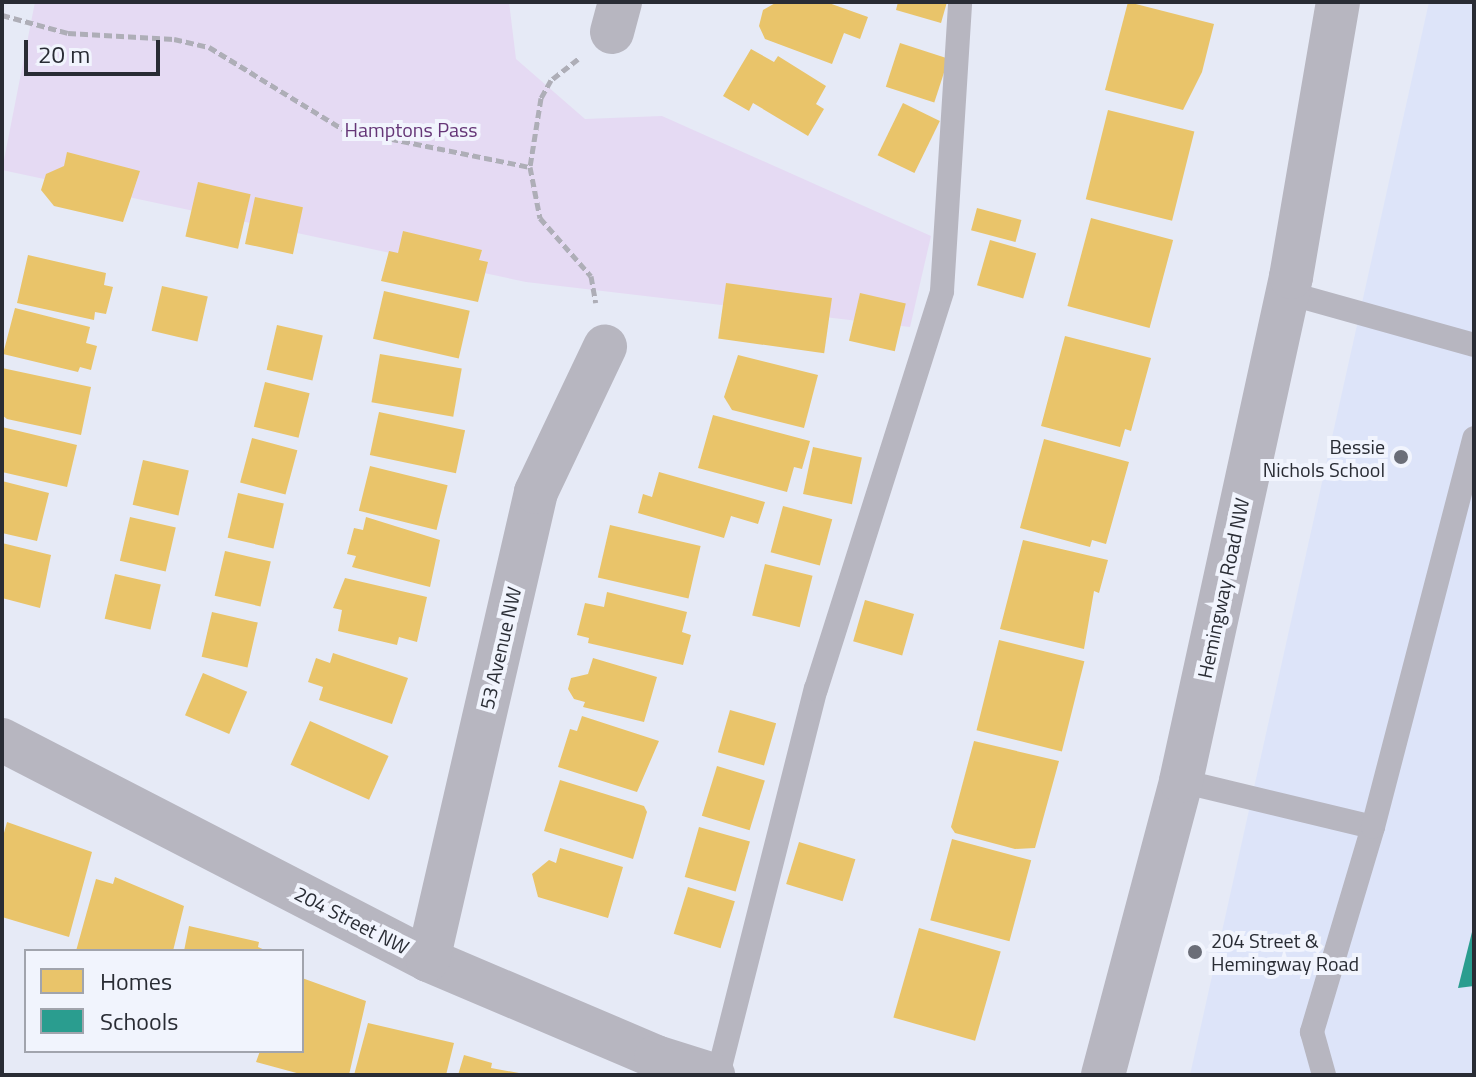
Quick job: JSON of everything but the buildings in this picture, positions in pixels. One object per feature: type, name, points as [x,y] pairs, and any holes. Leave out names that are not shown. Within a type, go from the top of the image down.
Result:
[{"type":"street","name":"Hemingway Road NW","points":[[1103,1075],[1181,781],[1288,293],[1338,2]]},
{"type":"street","name":"53 Avenue NW","points":[[428,960],[536,492],[605,347]]},
{"type":"street","name":"204 Street NW","points":[[2,740],[428,960],[656,1057],[715,1075]]},
{"type":"lane","points":[[715,1075],[816,689],[942,291],[960,2]]},
{"type":"lane","points":[[1288,293],[1474,345]]},
{"type":"lane","points":[[1324,1075],[1312,1032],[1373,827],[1474,438]]},
{"type":"lane","points":[[1181,781],[1373,827]]},
{"type":"path","points":[[2,15],[68,33],[174,39],[209,47],[343,129],[530,167]]},
{"type":"path","points":[[605,347],[591,276],[540,218],[530,167],[534,118],[551,80],[616,17]]},
{"type":"shaded area","name":"Bessie Nichols School","points":[[1429,2],[1474,2],[1474,1075],[1190,1075]]},
{"type":"green space","name":"Hamptons Pass","points":[[35,2],[509,2],[516,59],[585,119],[662,116],[931,236],[910,327],[526,282],[2,170]]},
{"type":"place","name":"Bessie Nichols School","points":[[1401,457]]},
{"type":"place","name":"204 Street & Hemingway Road","points":[[1195,952]]}]
